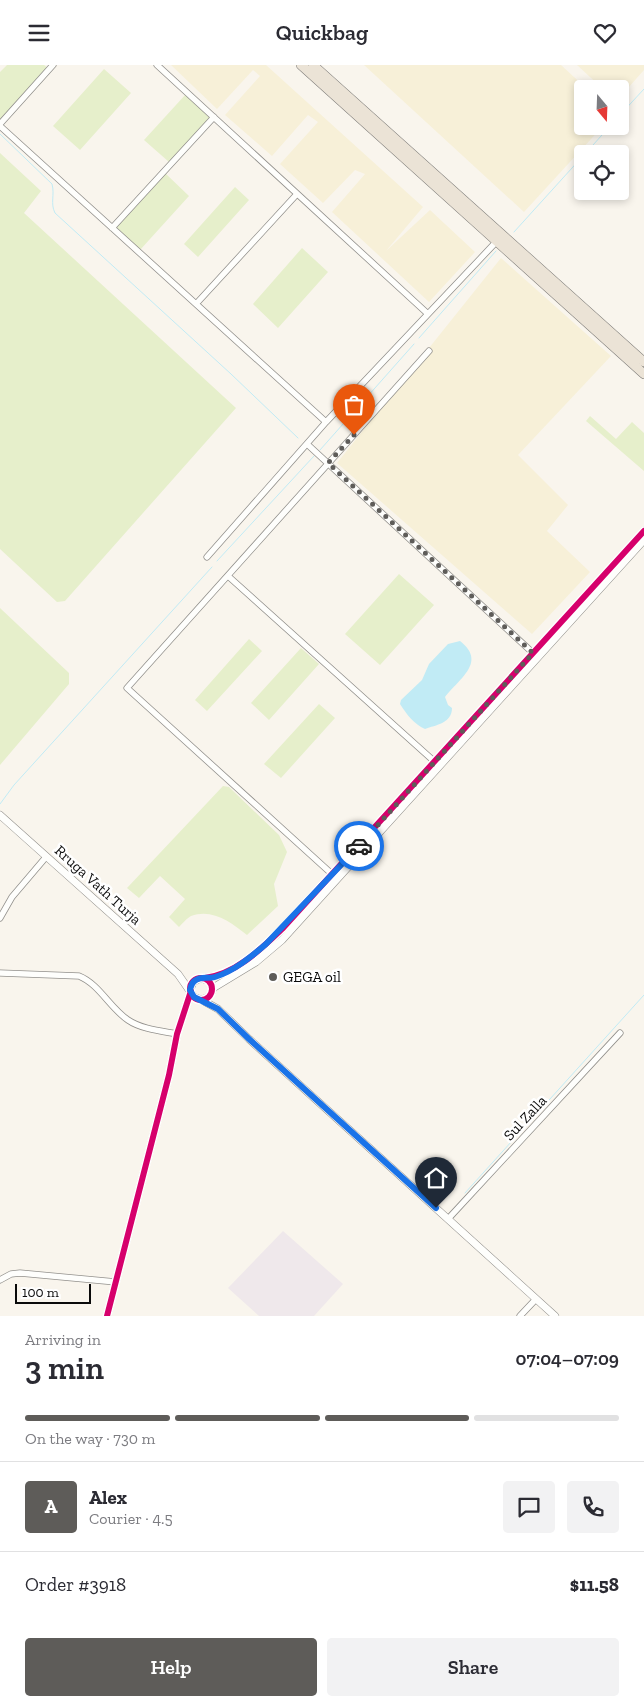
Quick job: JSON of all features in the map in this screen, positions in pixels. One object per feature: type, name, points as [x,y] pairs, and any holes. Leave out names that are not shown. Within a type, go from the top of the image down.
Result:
[{"type":"main road","points":[[301,65],[644,374]]},
{"type":"main road","points":[[313,65],[644,362]]},
{"type":"street","points":[[54,65],[0,125],[326,422]]},
{"type":"street","points":[[157,65],[428,314]]},
{"type":"street","points":[[112,228],[214,117]]},
{"type":"street","points":[[196,304],[297,194]]},
{"type":"street","points":[[207,557],[326,422],[497,241]]},
{"type":"street","points":[[333,875],[127,688],[429,351]]},
{"type":"street","points":[[307,444],[533,653]]},
{"type":"street","points":[[205,979],[222,974],[252,955],[283,928],[644,531]]},
{"type":"street","points":[[183,1011],[210,996],[212,991],[256,961],[282,940],[644,540]]},
{"type":"street","points":[[228,576],[435,762]]},
{"type":"street","name":"Rruga Vath Turja","points":[[0,815],[178,974],[194,997],[218,1009],[555,1316]]},
{"type":"street","points":[[0,918],[12,897],[46,857]]},
{"type":"street","points":[[0,973],[79,976],[88,981],[120,1014],[131,1022],[176,1034]]},
{"type":"street","name":"Rruga Vath Turja","points":[[178,974],[205,979],[212,984],[212,991],[218,1009]]},
{"type":"street","points":[[107,1316],[169,1075],[176,1034],[193,981],[197,979]]},
{"type":"street","name":"Sul Zalla","points":[[448,1219],[620,1033]]},
{"type":"street","points":[[0,1280],[11,1273],[20,1273],[116,1282]]},
{"type":"street","points":[[520,1316],[536,1299]]},
{"type":"shaded area","points":[[171,65],[266,65],[423,207],[386,251],[430,210],[475,252],[429,302],[332,212],[365,174],[355,170],[323,203],[280,164],[318,122],[308,115],[272,156],[225,115],[260,76],[253,70],[217,109]]},
{"type":"shaded area","points":[[364,65],[561,65],[577,80],[574,80],[574,135],[595,135],[586,145],[574,145],[574,158],[524,212]]},
{"type":"shaded area","points":[[577,65],[644,65],[644,70],[629,87],[629,80],[593,80]]},
{"type":"shaded area","points":[[501,258],[611,356],[518,455],[568,505],[547,531],[590,572],[532,634],[337,463]]},
{"type":"shaded area","points":[[283,1231],[343,1284],[314,1316],[259,1316],[228,1288]]},
{"type":"green space","points":[[7,65],[44,65],[48,68],[0,122],[0,72]]},
{"type":"green space","points":[[104,69],[131,93],[80,150],[53,126]]},
{"type":"green space","points":[[186,94],[211,118],[169,162],[144,140]]},
{"type":"green space","points":[[0,153],[41,191],[24,213],[236,408],[65,601],[57,602],[0,549]]},
{"type":"green space","points":[[165,173],[189,196],[140,250],[115,227]]},
{"type":"green space","points":[[235,187],[249,200],[198,257],[184,244]]},
{"type":"green space","points":[[302,248],[328,272],[278,328],[253,304]]},
{"type":"green space","points":[[590,416],[616,439],[632,422],[644,433],[644,471],[586,421]]},
{"type":"green space","points":[[399,574],[434,605],[380,665],[345,634]]},
{"type":"green space","points":[[0,608],[69,673],[69,684],[0,765]]},
{"type":"green space","points":[[249,639],[262,651],[207,711],[195,700]]},
{"type":"green space","points":[[301,648],[319,664],[269,720],[251,703]]},
{"type":"green space","points":[[319,704],[335,718],[281,778],[264,764]]},
{"type":"green space","points":[[223,786],[229,787],[279,835],[287,852],[274,884],[278,906],[247,935],[228,921],[206,914],[191,916],[179,927],[169,917],[185,899],[160,876],[139,898],[127,888]]},
{"type":"water","points":[[460,641],[468,649],[471,663],[468,670],[445,697],[448,705],[452,708],[449,717],[443,723],[425,729],[417,725],[408,715],[400,704],[401,700],[422,680],[429,664],[448,644]]},
{"type":"waterway","points":[[629,105],[644,89]]},
{"type":"waterway","points":[[0,134],[52,184],[55,213],[298,438]]},
{"type":"waterway","points":[[593,145],[602,135]]},
{"type":"waterway","points":[[514,232],[574,166]]},
{"type":"waterway","points":[[419,338],[496,251]]},
{"type":"waterway","points":[[320,450],[414,344]]},
{"type":"waterway","points":[[217,561],[314,456]]},
{"type":"waterway","points":[[0,804],[14,785],[212,567]]},
{"type":"waterway","points":[[465,1193],[644,995]]},
{"type":"cycle path","points":[[205,978],[216,976],[238,966],[257,952],[283,928],[644,531]]},
{"type":"cycle path","points":[[201,978],[209,981],[212,989],[209,997],[201,1000],[193,997],[190,989],[193,981],[201,978]]},
{"type":"cycle path","points":[[107,1316],[169,1075],[177,1034],[191,991]]},
{"type":"way so far","points":[[354,435],[328,463],[533,653],[359,846]]},
{"type":"place","name":"GEGA oil","points":[[273,977]]},
{"type":"route","points":[[359,846],[266,944],[235,967],[222,974],[193,981],[190,990],[194,997],[218,1009],[436,1208]]}]
